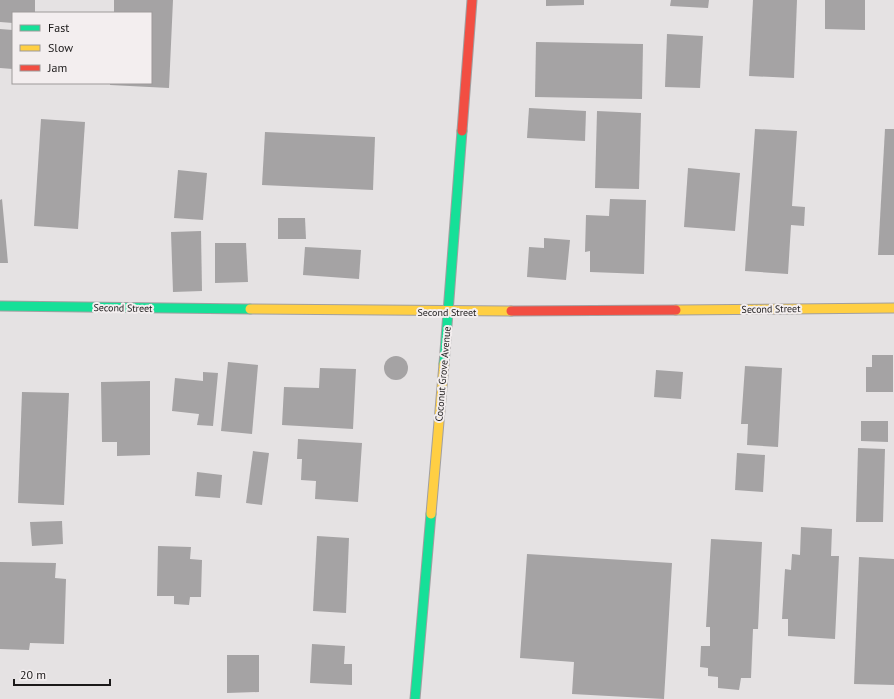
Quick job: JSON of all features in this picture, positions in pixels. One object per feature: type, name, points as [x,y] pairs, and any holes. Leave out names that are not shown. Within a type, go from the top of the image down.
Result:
[{"type":"street","name":"Coconut Grove Avenue","points":[[415,699],[448,312],[472,0]]},
{"type":"street","name":"Second Street","points":[[0,306],[448,312],[894,308]]},
{"type":"building","points":[[0,0],[35,0],[35,12],[12,12],[12,23],[0,22]]},
{"type":"building","points":[[114,0],[173,0],[169,88],[110,85],[152,84],[152,12],[114,12]]},
{"type":"building","points":[[546,0],[584,0],[584,5],[546,6]]},
{"type":"building","points":[[671,0],[709,0],[708,8],[670,6]]},
{"type":"building","points":[[753,0],[797,0],[794,78],[749,76]]},
{"type":"building","points":[[825,0],[865,0],[865,30],[825,29]]},
{"type":"building","points":[[0,29],[12,30],[12,69],[0,68]]},
{"type":"building","points":[[667,34],[703,36],[700,88],[665,87]]},
{"type":"building","points":[[536,42],[643,44],[642,99],[535,97]]},
{"type":"building","points":[[529,108],[586,111],[585,141],[527,138]]},
{"type":"building","points":[[597,111],[641,113],[639,189],[595,188]]},
{"type":"building","points":[[41,119],[85,122],[78,229],[34,226]]},
{"type":"building","points":[[755,129],[797,131],[792,206],[805,207],[804,226],[791,225],[788,274],[745,271]]},
{"type":"building","points":[[885,129],[894,129],[894,255],[878,255]]},
{"type":"building","points":[[265,132],[375,137],[373,190],[262,185]]},
{"type":"building","points":[[688,168],[740,173],[735,231],[684,227]]},
{"type":"building","points":[[178,170],[207,173],[203,220],[174,218]]},
{"type":"building","points":[[2,199],[8,263],[0,263],[0,200]]},
{"type":"building","points":[[610,199],[646,200],[644,274],[590,272],[590,251],[585,252],[586,215],[609,216]]},
{"type":"building","points":[[278,218],[305,218],[306,239],[278,239]]},
{"type":"building","points":[[201,231],[202,291],[173,292],[171,232]]},
{"type":"building","points":[[544,238],[570,240],[566,280],[527,277],[529,247],[544,248]]},
{"type":"building","points":[[215,243],[246,243],[248,282],[215,283]]},
{"type":"building","points":[[305,247],[361,250],[359,279],[303,275]]},
{"type":"building","points":[[872,355],[893,355],[893,392],[866,392],[866,367],[872,367]]},
{"type":"building","points":[[396,356],[401,357],[407,363],[407,373],[401,379],[396,380],[391,379],[385,373],[384,368],[385,363],[391,357]]},
{"type":"building","points":[[228,362],[258,365],[252,434],[221,431]]},
{"type":"building","points":[[745,366],[782,368],[778,447],[747,445],[748,424],[741,424]]},
{"type":"building","points":[[320,368],[356,369],[353,429],[282,425],[284,387],[319,388]]},
{"type":"building","points":[[656,370],[683,372],[681,399],[654,397]]},
{"type":"building","points":[[203,372],[218,373],[213,426],[197,425],[199,414],[172,411],[175,378],[203,381]]},
{"type":"building","points":[[150,381],[150,455],[117,456],[117,442],[102,442],[101,382]]},
{"type":"building","points":[[22,392],[69,393],[64,505],[18,503]]},
{"type":"building","points":[[861,421],[888,421],[888,442],[861,441]]},
{"type":"building","points":[[298,439],[362,443],[358,502],[315,499],[316,481],[301,480],[302,459],[297,459]]},
{"type":"building","points":[[858,448],[885,449],[883,522],[856,522]]},
{"type":"building","points":[[253,451],[269,453],[262,505],[246,503]]},
{"type":"building","points":[[737,453],[765,455],[763,492],[735,490]]},
{"type":"building","points":[[197,472],[222,475],[220,498],[195,496]]},
{"type":"building","points":[[62,521],[63,544],[32,546],[30,522]]},
{"type":"building","points":[[801,527],[832,529],[831,556],[839,556],[835,639],[788,636],[788,619],[782,619],[785,569],[791,570],[792,554],[800,555]]},
{"type":"building","points":[[317,536],[349,538],[346,613],[313,611]]},
{"type":"building","points":[[711,539],[762,542],[758,629],[753,629],[751,678],[741,678],[739,690],[718,688],[718,677],[708,676],[708,668],[700,667],[701,646],[710,646],[710,627],[706,627]]},
{"type":"building","points":[[158,546],[191,547],[190,559],[202,560],[201,597],[190,597],[189,605],[174,604],[174,596],[157,596]]},
{"type":"building","points":[[527,554],[672,563],[664,699],[572,694],[574,662],[520,658]]},
{"type":"building","points":[[859,557],[894,559],[894,685],[854,684]]},
{"type":"building","points":[[0,562],[56,563],[55,578],[66,579],[64,644],[30,643],[29,650],[0,649]]},
{"type":"building","points":[[312,644],[345,646],[344,664],[352,664],[352,685],[310,683]]},
{"type":"building","points":[[227,655],[259,655],[259,692],[227,693]]},
{"type":"traffic: fast","points":[[444,364],[462,131]]},
{"type":"traffic: fast","points":[[0,306],[250,309]]},
{"type":"traffic: fast","points":[[415,699],[431,514]]},
{"type":"traffic: slow","points":[[676,310],[894,308]]},
{"type":"traffic: slow","points":[[250,309],[511,311]]},
{"type":"traffic: slow","points":[[431,514],[444,364]]},
{"type":"traffic: jam","points":[[462,131],[472,0]]},
{"type":"traffic: jam","points":[[511,311],[676,310]]}]
